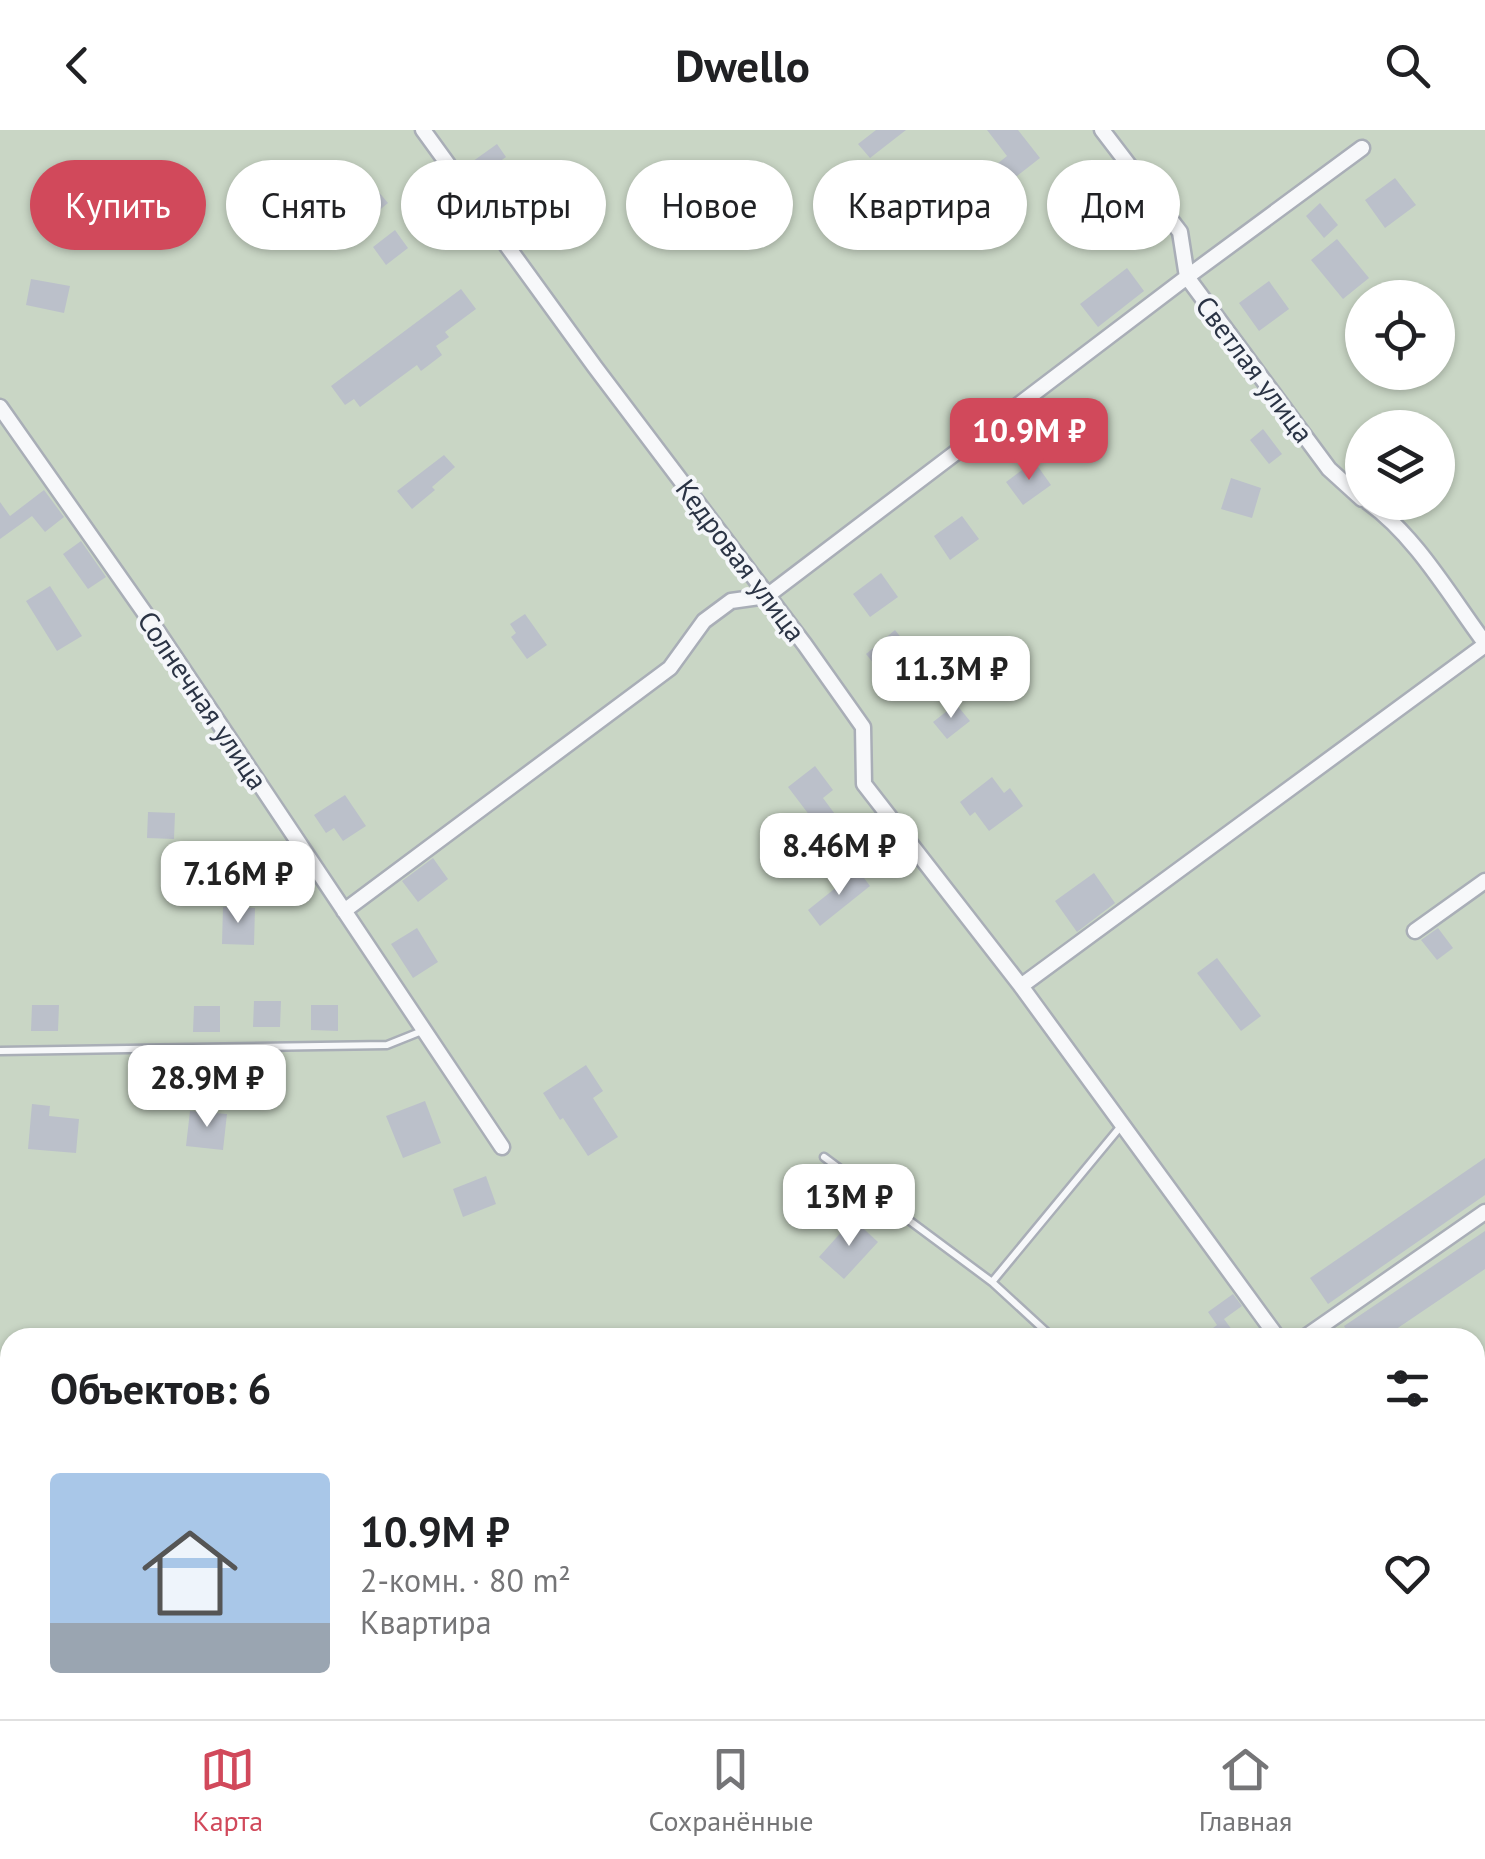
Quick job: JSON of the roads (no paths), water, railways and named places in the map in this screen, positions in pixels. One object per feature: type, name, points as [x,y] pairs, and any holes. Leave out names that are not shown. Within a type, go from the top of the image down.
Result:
[{"type":"street","name":"Кедровая улица","points":[[423,130],[862,727],[864,784],[1021,986],[1271,1328]]},
{"type":"street","name":"Светлая улица","points":[[1102,130],[1180,232],[1187,277],[1329,469],[1345,483]]},
{"type":"street","points":[[344,911],[670,668],[704,621],[732,601],[768,596],[1362,148]]},
{"type":"street","name":"Солнечная улица","points":[[0,406],[156,630],[502,1148]]},
{"type":"street","name":"Светлая улица","points":[[1391,520],[1407,536],[1485,644]]},
{"type":"street","points":[[1021,986],[1485,644]]},
{"type":"street","points":[[1415,932],[1485,880]]},
{"type":"street","points":[[1318,1328],[1485,1212]]},
{"type":"lane","points":[[0,1050],[387,1045],[424,1031]]},
{"type":"lane","points":[[992,1282],[1122,1125]]},
{"type":"lane","points":[[824,1157],[992,1282],[1043,1328]]}]
